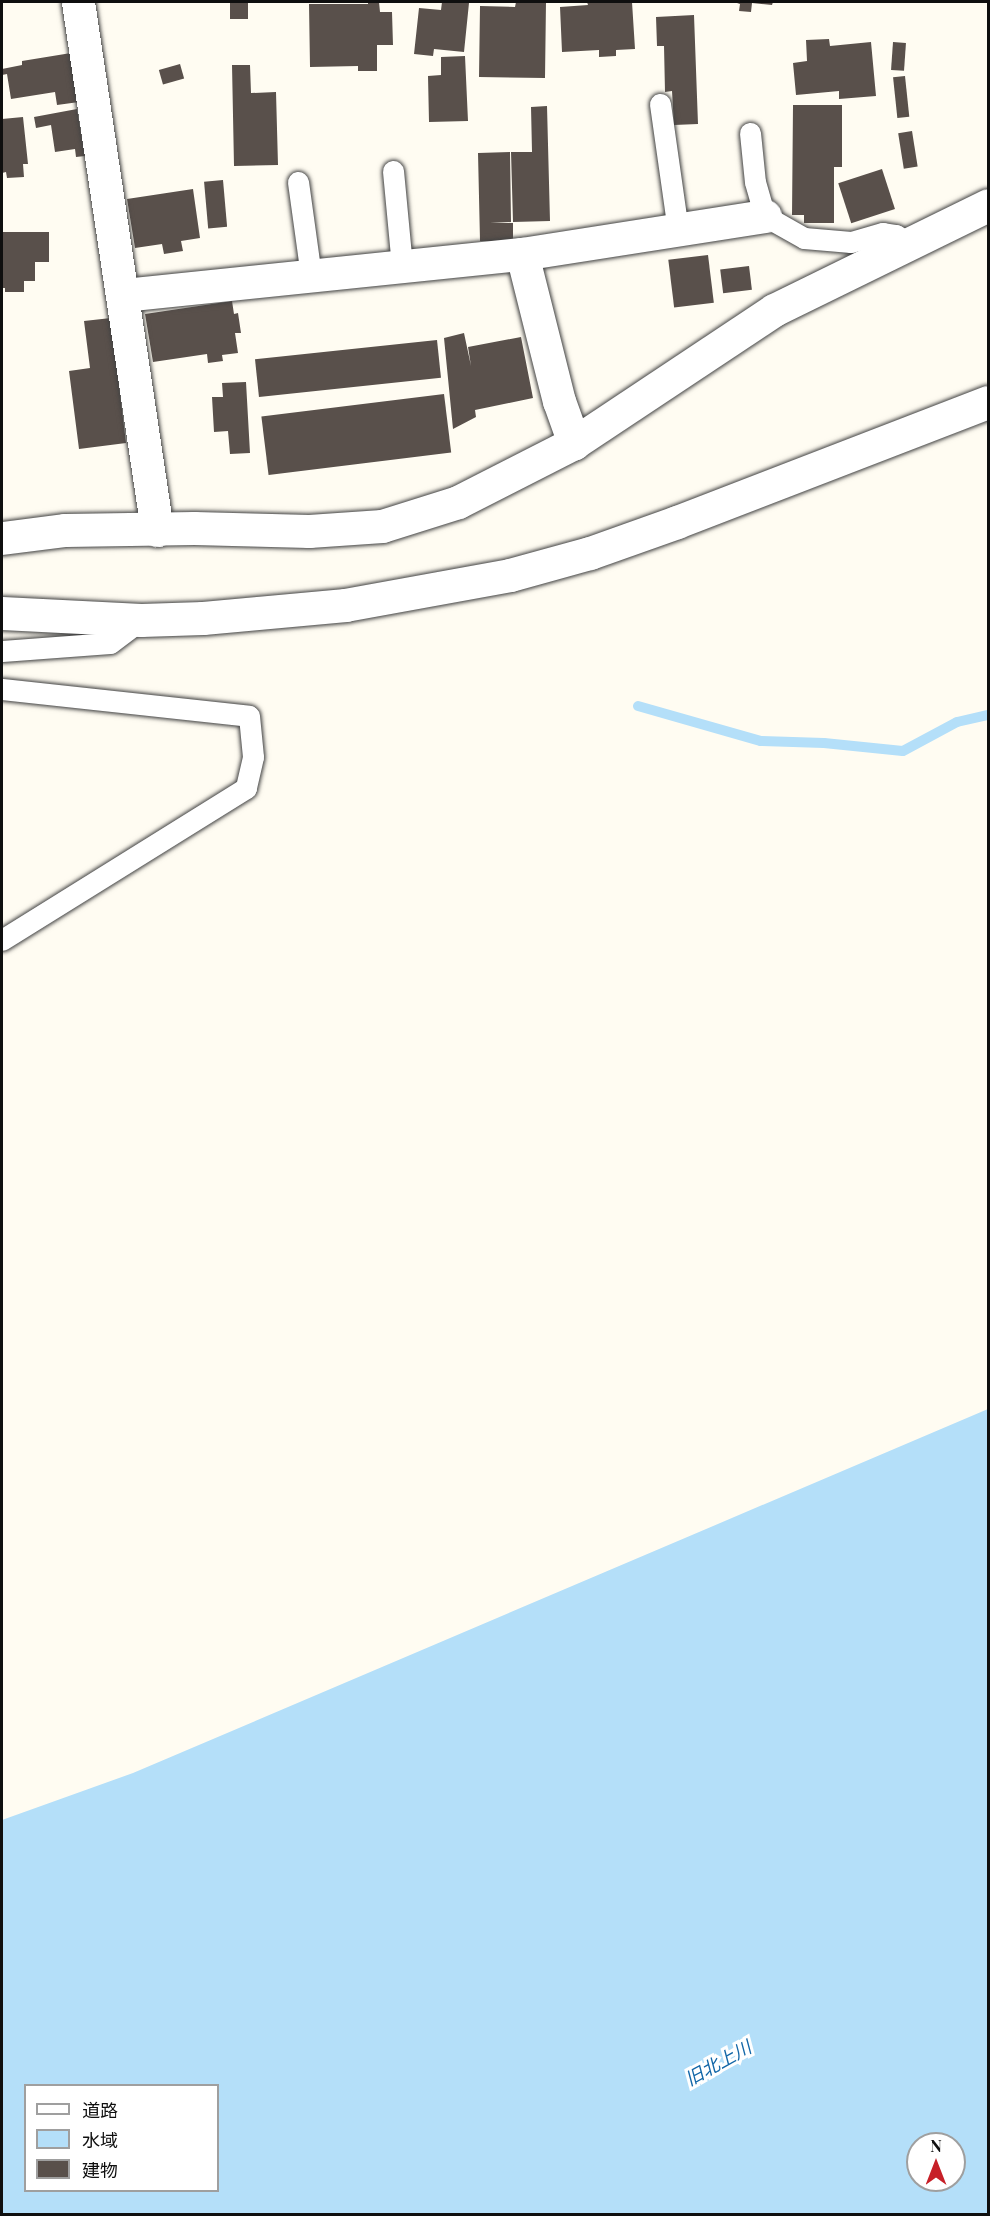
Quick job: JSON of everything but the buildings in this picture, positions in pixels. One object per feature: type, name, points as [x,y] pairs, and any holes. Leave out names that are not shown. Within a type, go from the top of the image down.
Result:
[{"type":"street","points":[[78,2],[124,296],[157,530]]},
{"type":"street","points":[[2,538],[65,530],[309,531],[382,526],[458,502],[574,443],[774,310],[988,204]]},
{"type":"street","points":[[124,296],[522,254],[765,216]]},
{"type":"street","points":[[522,254],[559,401],[574,443]]},
{"type":"street","points":[[2,613],[141,620],[203,618],[345,605],[510,575],[634,538],[988,402]]},
{"type":"lane","points":[[660,104],[678,230]]},
{"type":"lane","points":[[750,133],[755,182],[765,216],[804,238],[851,242],[883,233],[896,235],[910,244]]},
{"type":"lane","points":[[393,171],[402,266]]},
{"type":"lane","points":[[298,182],[311,276]]},
{"type":"lane","points":[[2,651],[110,642],[141,620]]},
{"type":"lane","points":[[2,690],[249,716],[253,757],[246,788],[2,940]]},
{"type":"water","name":"旧北上川","points":[[988,1409],[988,2214],[2,2214],[2,1820],[133,1773]]},
{"type":"waterway","points":[[638,706],[761,741],[824,743],[903,751],[957,722],[988,715]]}]
